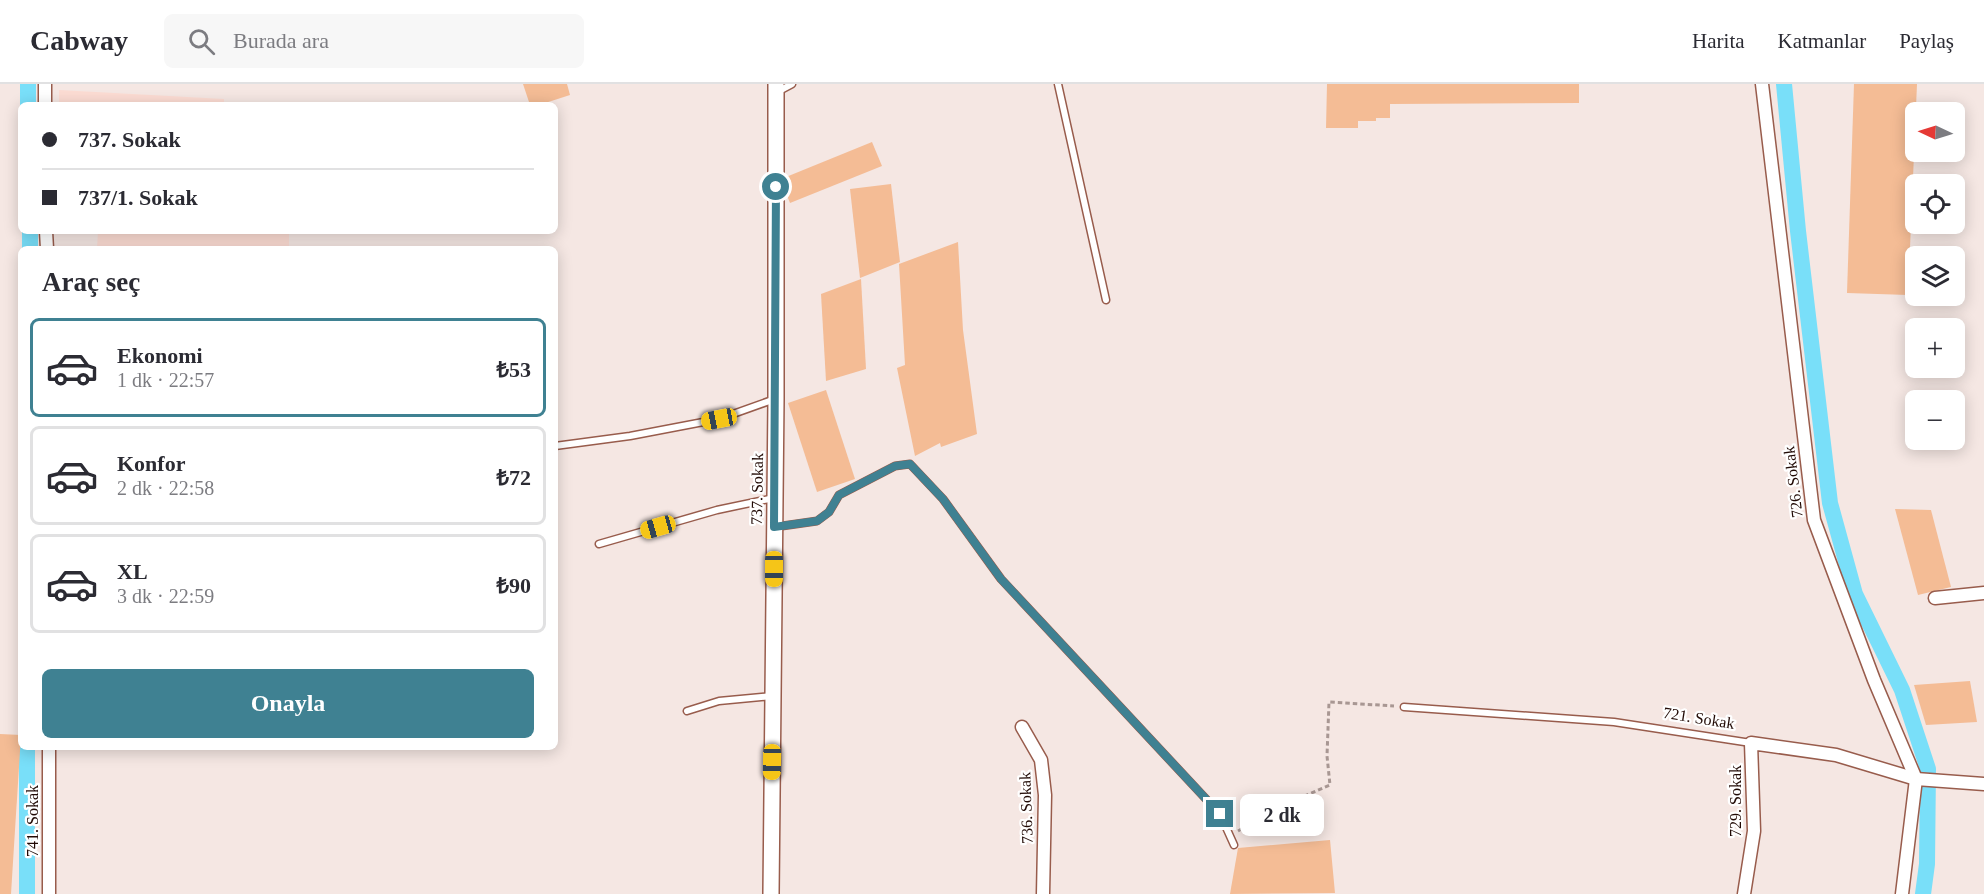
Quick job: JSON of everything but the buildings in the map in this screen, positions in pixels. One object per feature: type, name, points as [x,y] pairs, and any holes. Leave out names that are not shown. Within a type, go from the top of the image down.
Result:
[{"type":"street","points":[[45,84],[45,102]]},
{"type":"street","name":"726. Sokak","points":[[1762,84],[1814,520],[1874,680],[1916,779],[1902,894]]},
{"type":"street","name":"737. Sokak","points":[[771,894],[776,399],[776,88]]},
{"type":"street","points":[[1935,598],[1984,593]]},
{"type":"street","name":"736. Sokak","points":[[1022,726],[1041,760],[1045,795],[1043,894]]},
{"type":"street","name":"721. Sokak","points":[[1751,743],[1836,754],[1916,779],[1984,784]]},
{"type":"street","name":"729. Sokak","points":[[1744,894],[1754,831],[1751,743]]},
{"type":"street","name":"741. Sokak","points":[[49,750],[49,894]]},
{"type":"lane","points":[[776,88],[792,84]]},
{"type":"lane","points":[[1058,84],[1106,300]]},
{"type":"lane","points":[[558,446],[630,436],[719,419],[776,399]]},
{"type":"lane","points":[[774,527],[817,521],[829,512],[839,495],[895,466],[910,464],[943,499],[1001,579],[1220,814],[1234,845]]},
{"type":"lane","points":[[599,544],[717,510],[775,498]]},
{"type":"lane","points":[[687,711],[719,701],[773,696]]},
{"type":"lane","name":"721. Sokak","points":[[1404,707],[1614,722],[1751,743]]},
{"type":"path","points":[[1230,835],[1286,804],[1330,784],[1327,756],[1329,702],[1404,707]]},
{"type":"shaded area","points":[[59,90],[224,99],[224,102],[59,102]]},
{"type":"shaded area","points":[[98,234],[289,234],[289,246],[97,246]]},
{"type":"waterway","points":[[28,84],[28,102]]},
{"type":"waterway","points":[[1784,84],[1798,231],[1830,503],[1855,594],[1902,690],[1928,769],[1927,864],[1923,894]]},
{"type":"waterway","points":[[30,234],[30,246]]},
{"type":"waterway","points":[[27,750],[27,894]]},
{"type":"route","points":[[776,187],[774,527],[817,521],[829,512],[839,495],[895,466],[910,464],[943,499],[1001,579],[1220,814]]}]
